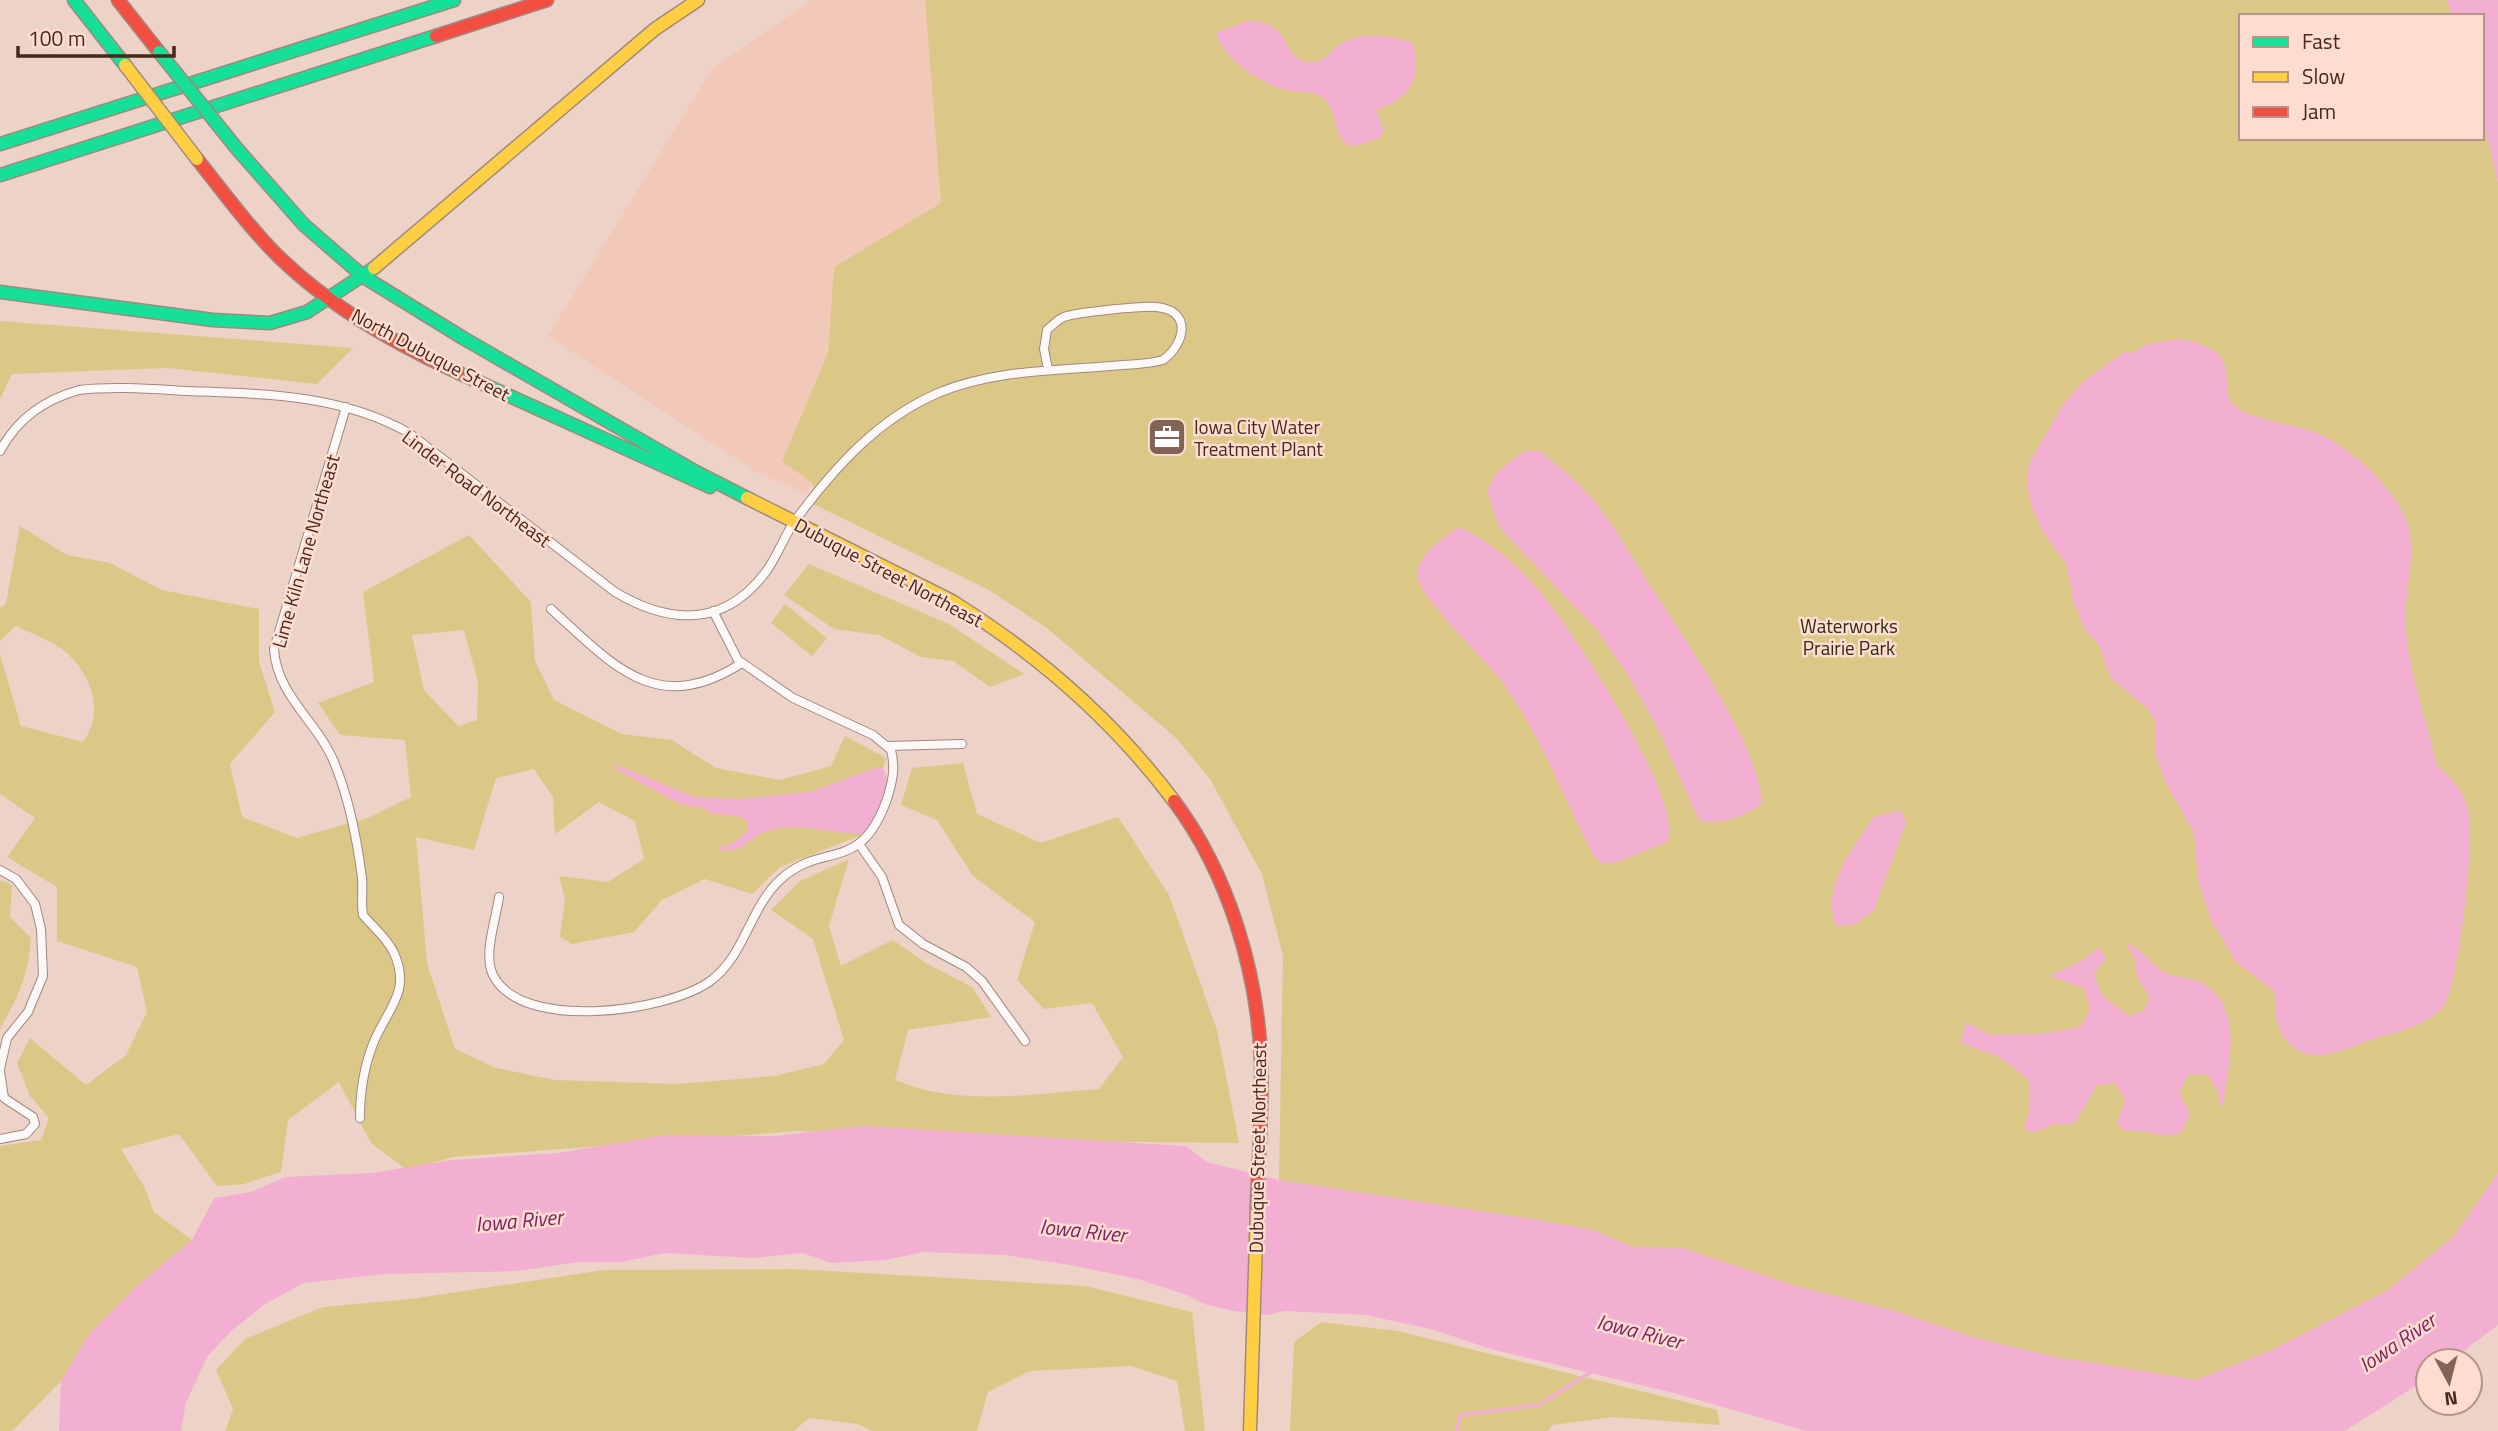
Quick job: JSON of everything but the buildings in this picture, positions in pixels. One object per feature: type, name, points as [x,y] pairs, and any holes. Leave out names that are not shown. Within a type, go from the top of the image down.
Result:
[{"type":"main road","name":"North Dubuque Street","points":[[74,0],[262,240],[331,300],[386,334],[453,370],[694,480],[779,514]]},
{"type":"main road","name":"Dubuque Street Northeast","points":[[118,0],[238,150],[304,225],[364,277],[639,439],[794,522],[952,601],[1003,634],[1083,701],[1143,760],[1164,785],[1215,867],[1246,953],[1260,1044],[1250,1431]]},
{"type":"main road","points":[[0,144],[454,0]]},
{"type":"main road","points":[[0,176],[547,0]]},
{"type":"main road","points":[[0,292],[254,323],[289,320],[331,300],[364,277],[655,29],[698,0]]},
{"type":"street","name":"Linder Road Northeast","points":[[0,451],[19,423],[33,410],[79,390],[249,394],[316,399],[375,416],[409,433],[570,559],[639,606],[678,617],[713,611],[738,599],[757,583],[773,563],[794,522],[845,459],[870,434],[902,412],[939,393],[987,377],[1163,360],[1175,351],[1183,338],[1181,324],[1172,312],[1157,307],[1063,317],[1047,330],[1044,349],[1048,369]]},
{"type":"street","name":"Lime Kiln Lane Northeast","points":[[346,407],[274,649],[278,674],[284,687],[326,747],[350,808],[361,871],[363,915],[385,939],[397,963],[398,996],[368,1058],[360,1095],[360,1118]]},
{"type":"street","points":[[551,610],[620,671],[650,683],[676,686],[708,681],[742,663]]},
{"type":"street","points":[[499,897],[490,966],[501,989],[522,1002],[550,1008],[607,1011],[669,999],[709,982],[722,972],[737,951],[752,922],[783,877],[859,844],[875,827],[889,793],[894,768],[887,746],[873,735],[793,698],[742,663],[732,654],[713,611]]},
{"type":"street","points":[[887,746],[962,744]]},
{"type":"street","points":[[859,844],[882,877],[899,925],[923,944],[966,967],[982,981],[1025,1041]]},
{"type":"street","points":[[0,870],[16,879],[35,904],[41,929],[43,976],[28,1012],[7,1038],[0,1070],[4,1098],[33,1117],[35,1124],[26,1134],[0,1139]]},
{"type":"shaded area","points":[[812,0],[925,0],[941,203],[834,267],[828,353],[782,461],[812,483],[805,494],[755,471],[548,336],[712,69]]},
{"type":"green space","name":"Waterworks Prairie Park","points":[[925,0],[2447,0],[2451,14],[2239,14],[2239,140],[2484,140],[2484,123],[2498,182],[2498,1173],[2453,1237],[2388,1290],[2272,1350],[2196,1380],[2050,1356],[1976,1338],[1891,1310],[1795,1286],[1683,1248],[1633,1247],[1593,1230],[1279,1180],[1283,956],[1262,874],[1210,779],[1176,738],[1047,628],[989,590],[809,502],[817,493],[812,483],[782,461],[828,353],[834,267],[941,203]]},
{"type":"green space","points":[[0,321],[353,348],[317,384],[167,368],[12,374],[0,399]]},
{"type":"green space","points":[[20,526],[67,555],[110,563],[162,590],[259,609],[259,662],[275,712],[230,764],[242,817],[297,838],[368,818],[411,797],[405,740],[340,735],[318,703],[374,682],[363,592],[469,535],[531,602],[535,661],[554,700],[622,734],[672,740],[716,768],[780,780],[831,766],[845,736],[886,758],[864,834],[780,867],[752,894],[705,879],[662,900],[634,932],[572,944],[560,937],[565,899],[559,876],[608,882],[644,859],[635,821],[599,802],[555,834],[553,797],[534,769],[496,778],[474,850],[416,837],[427,963],[455,1049],[496,1068],[555,1080],[677,1084],[775,1076],[824,1064],[844,1040],[813,939],[771,910],[800,881],[849,859],[829,926],[841,966],[893,940],[926,963],[972,987],[991,1017],[908,1030],[895,1080],[919,1088],[970,1096],[996,1097],[1099,1089],[1123,1057],[1092,1003],[1044,1009],[1017,980],[1035,922],[973,876],[937,820],[901,805],[912,768],[963,763],[977,814],[1041,843],[1118,817],[1169,895],[1217,1030],[1239,1143],[1048,1141],[800,1131],[453,1157],[407,1170],[371,1143],[339,1082],[288,1120],[281,1172],[244,1184],[217,1186],[179,1134],[121,1149],[145,1188],[154,1212],[192,1240],[139,1284],[89,1334],[61,1381],[12,1431],[0,1431],[0,1146],[41,1140],[49,1118],[30,1096],[17,1063],[30,1038],[86,1085],[126,1055],[147,1012],[137,967],[57,941],[57,887],[7,857],[35,818],[0,794],[0,654],[21,726],[83,742],[93,720],[94,708],[90,685],[64,650],[16,626],[0,641],[0,608],[6,603]],"holes":[[[464,630],[478,682],[477,720],[458,726],[424,690],[412,635]]]},
{"type":"green space","points":[[809,564],[949,624],[1024,674],[990,687],[953,661],[921,657],[879,635],[834,629],[784,595]]},
{"type":"green space","points":[[785,604],[827,638],[812,656],[771,623]]},
{"type":"green space","points":[[0,880],[12,885],[10,917],[31,938],[22,985],[0,1028]]},
{"type":"green space","points":[[794,1269],[1085,1286],[1192,1312],[1205,1431],[1185,1431],[1177,1381],[1131,1366],[1030,1371],[988,1392],[977,1431],[873,1431],[858,1424],[809,1418],[794,1431],[225,1431],[233,1409],[216,1370],[245,1339],[323,1307],[411,1299],[604,1270]]},
{"type":"green space","points":[[1321,1322],[1397,1331],[1717,1410],[1720,1425],[1614,1417],[1552,1425],[1548,1431],[1290,1431],[1294,1342]]},
{"type":"water","points":[[2447,0],[2498,0],[2498,182],[2484,123],[2484,14],[2451,14]]},
{"type":"water","points":[[1248,21],[1273,27],[1294,56],[1311,62],[1325,58],[1342,43],[1358,37],[1386,37],[1412,42],[1415,76],[1405,93],[1397,100],[1376,110],[1384,131],[1380,138],[1352,147],[1341,138],[1332,110],[1323,98],[1308,92],[1281,88],[1246,71],[1227,53],[1216,33]]},
{"type":"water","points":[[2179,339],[2202,345],[2216,353],[2224,362],[2228,393],[2232,403],[2240,410],[2331,440],[2358,459],[2384,484],[2395,499],[2409,530],[2411,546],[2405,620],[2411,665],[2437,766],[2451,779],[2468,808],[2470,847],[2460,942],[2449,994],[2443,1007],[2429,1019],[2412,1027],[2323,1055],[2310,1055],[2299,1051],[2288,1042],[2277,1024],[2274,991],[2236,962],[2210,918],[2198,880],[2194,833],[2164,779],[2155,754],[2156,724],[2149,710],[2111,678],[2099,645],[2086,631],[2074,603],[2066,564],[2045,535],[2032,508],[2027,487],[2029,463],[2064,403],[2085,380],[2124,352],[2132,353],[2147,344]]},
{"type":"water","points":[[1524,451],[1540,451],[1569,475],[1595,502],[1620,537],[1733,720],[1758,780],[1761,804],[1755,809],[1723,821],[1699,820],[1655,723],[1627,674],[1596,629],[1500,528],[1487,491],[1495,474]]},
{"type":"water","points":[[1458,527],[1489,544],[1517,568],[1534,585],[1571,633],[1642,751],[1659,789],[1668,821],[1667,842],[1615,863],[1602,863],[1594,856],[1541,746],[1516,703],[1494,672],[1430,600],[1418,579],[1420,564],[1425,556]]},
{"type":"water","points":[[614,764],[695,797],[740,799],[810,792],[875,768],[883,768],[887,785],[874,820],[864,834],[788,827],[764,832],[739,848],[727,850],[720,849],[720,846],[731,844],[748,831],[748,821],[738,816],[710,813],[701,807],[682,805],[617,770]]},
{"type":"water","points":[[1901,810],[1906,822],[1874,910],[1854,925],[1836,926],[1832,896],[1848,856],[1873,817]]},
{"type":"water","points":[[2126,943],[2164,972],[2200,982],[2214,992],[2224,1006],[2229,1022],[2230,1058],[2222,1110],[2217,1090],[2208,1075],[2188,1074],[2179,1093],[2190,1114],[2181,1133],[2166,1135],[2126,1131],[2117,1125],[2125,1099],[2115,1083],[2097,1085],[2074,1124],[2054,1124],[2032,1133],[2024,1128],[2030,1109],[2030,1081],[1999,1057],[1961,1043],[1966,1022],[1990,1035],[2040,1034],[2080,1027],[2090,1011],[2084,988],[2049,976],[2083,960],[2099,947],[2106,958],[2094,974],[2102,996],[2129,1016],[2143,1011],[2150,998],[2137,977],[2134,958]]},
{"type":"water","name":"Iowa River","points":[[865,1126],[1186,1146],[1207,1162],[1279,1180],[1593,1230],[1633,1247],[1683,1248],[1795,1286],[1891,1310],[1976,1338],[2050,1356],[2196,1380],[2272,1350],[2388,1290],[2453,1237],[2498,1173],[2498,1325],[2469,1347],[2414,1347],[2414,1387],[2345,1431],[1807,1431],[1674,1393],[1491,1349],[1431,1329],[1366,1315],[1285,1311],[1267,1315],[1234,1311],[1207,1305],[1187,1295],[1138,1279],[1070,1265],[1005,1255],[924,1252],[885,1260],[831,1263],[803,1253],[753,1258],[665,1253],[621,1262],[579,1262],[517,1271],[385,1274],[304,1283],[265,1304],[231,1331],[207,1357],[186,1403],[181,1431],[59,1431],[61,1381],[89,1334],[139,1284],[192,1240],[214,1198],[251,1192],[285,1177],[372,1173],[453,1160],[558,1153],[667,1135],[775,1136]]},
{"type":"waterway","points":[[1457,1431],[1460,1415],[1539,1405],[1592,1371]]},
{"type":"traffic: fast","points":[[74,0],[125,65]]},
{"type":"traffic: fast","points":[[0,144],[454,0]]},
{"type":"traffic: fast","points":[[0,175],[436,36]]},
{"type":"traffic: fast","points":[[159,52],[238,150]]},
{"type":"traffic: fast","points":[[238,150],[304,225],[364,277],[463,338],[696,472],[747,498]]},
{"type":"traffic: fast","points":[[0,292],[213,320],[270,323],[307,312],[374,268]]},
{"type":"traffic: fast","points":[[459,373],[710,487]]},
{"type":"traffic: slow","points":[[374,268],[655,29],[698,0]]},
{"type":"traffic: slow","points":[[125,65],[197,159]]},
{"type":"traffic: slow","points":[[747,498],[952,601],[1014,643],[1044,666],[1100,717],[1126,743],[1174,801]]},
{"type":"traffic: slow","points":[[1250,1431],[1257,1207]]},
{"type":"traffic: jam","points":[[118,0],[159,52]]},
{"type":"traffic: jam","points":[[436,36],[547,0]]},
{"type":"traffic: jam","points":[[197,159],[253,228],[304,279],[379,332],[459,373]]},
{"type":"traffic: jam","points":[[1174,801],[1193,829],[1224,891],[1237,925],[1254,993],[1261,1062],[1257,1207]]},
{"type":"place","name":"Iowa City Water Treatment Plant","points":[[1167,437]]}]
